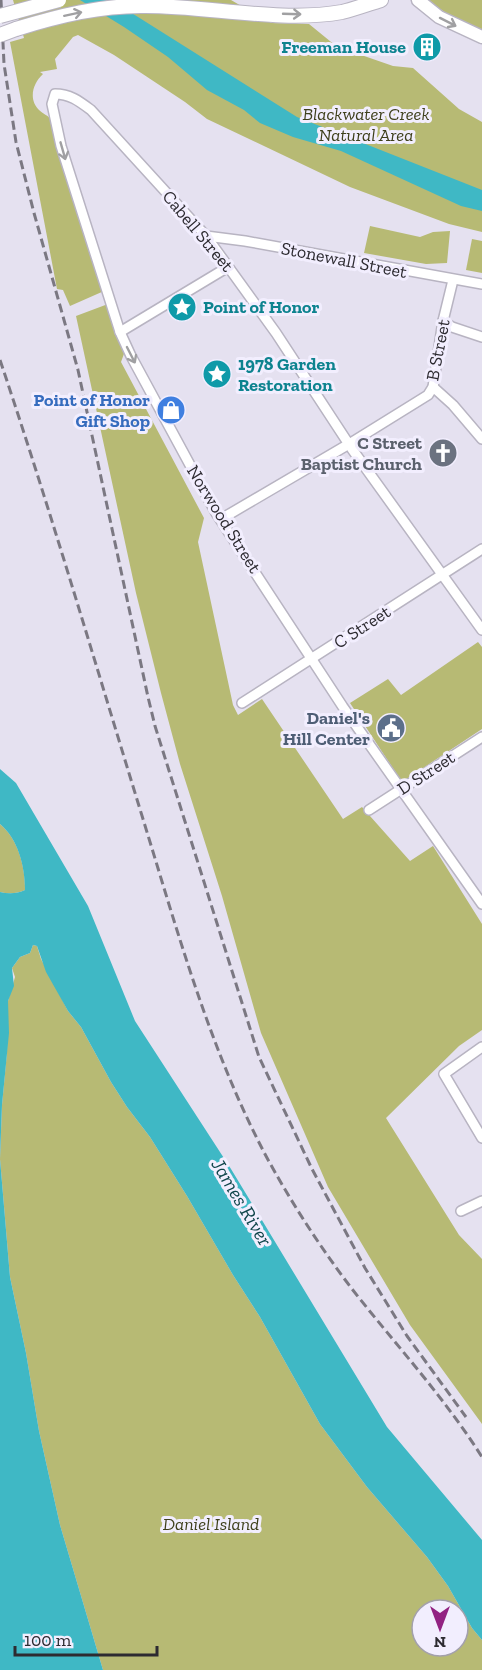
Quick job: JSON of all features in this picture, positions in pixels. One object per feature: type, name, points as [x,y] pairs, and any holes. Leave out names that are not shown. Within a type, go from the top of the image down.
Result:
[{"type":"main road","points":[[0,16],[59,0]]},
{"type":"main road","points":[[0,35],[37,22],[84,12],[134,6],[305,15],[342,12],[381,0]]},
{"type":"main road","points":[[418,0],[439,17],[482,37]]},
{"type":"street","name":"Cabell Street","points":[[55,94],[64,94],[74,98],[91,110],[206,236],[276,333],[349,444],[482,630]]},
{"type":"street","name":"Norwood Street","points":[[55,94],[52,104],[61,146],[120,332],[142,377],[221,519],[343,707],[482,904]]},
{"type":"street","name":"Stonewall Street","points":[[206,236],[482,284]]},
{"type":"street","points":[[120,332],[228,267]]},
{"type":"street","name":"B Street","points":[[221,519],[429,394],[433,387],[443,321],[453,280]]},
{"type":"street","points":[[443,321],[452,327],[482,337]]},
{"type":"street","points":[[433,387],[453,405],[482,439]]},
{"type":"street","name":"C Street","points":[[242,704],[482,549]]},
{"type":"street","name":"D Street","points":[[369,810],[482,736]]},
{"type":"street","points":[[482,1047],[444,1074],[482,1138]]},
{"type":"street","points":[[461,1211],[482,1201]]},
{"type":"green space","name":"Blackwater Creek Natural Area","points":[[13,0],[231,0],[271,23],[309,24],[336,46],[393,66],[413,68],[459,109],[482,122],[482,232],[449,224],[350,187],[207,119],[114,55],[78,35],[73,37],[55,59],[57,69],[40,72],[43,74],[33,91],[36,106],[51,120],[104,291],[70,306],[63,290],[57,289],[10,42],[24,38]]},
{"type":"green space","points":[[428,0],[482,0],[482,30],[447,14]]},
{"type":"green space","points":[[370,226],[420,237],[433,232],[450,231],[447,263],[426,264],[364,253]]},
{"type":"green space","points":[[472,239],[482,241],[482,273],[466,270]]},
{"type":"green space","points":[[108,304],[125,351],[121,362],[204,518],[198,542],[233,705],[238,715],[262,699],[343,819],[362,807],[410,861],[433,846],[482,924],[482,1030],[459,1046],[386,1118],[459,1235],[482,1259],[482,1424],[410,1325],[328,1187],[261,1033],[222,896],[180,764],[161,693],[136,593],[76,316]]},
{"type":"green space","points":[[478,642],[482,647],[482,729],[402,782],[350,703],[388,679],[401,695]]},
{"type":"green space","points":[[0,824],[12,837],[22,863],[25,890],[19,892],[0,892]]},
{"type":"green space","name":"Daniel Island","points":[[33,945],[37,946],[41,959],[68,1011],[81,1027],[127,1107],[150,1137],[187,1196],[260,1317],[320,1424],[367,1487],[427,1557],[455,1598],[410,1598],[410,1658],[470,1658],[470,1624],[482,1640],[482,1670],[103,1670],[60,1525],[39,1431],[10,1277],[0,1159],[8,1001],[15,977],[12,968],[20,957],[30,953]]},
{"type":"water","points":[[80,0],[111,0],[297,117],[482,190],[482,211],[461,206],[341,151],[293,137],[260,123],[244,110],[207,90],[168,57]]},
{"type":"water","name":"James River","points":[[0,769],[16,783],[88,906],[135,1021],[231,1169],[387,1427],[482,1540],[482,1640],[470,1624],[470,1598],[455,1598],[427,1557],[367,1487],[320,1424],[260,1317],[187,1196],[150,1137],[127,1107],[81,1027],[68,1011],[46,972],[37,946],[33,945],[30,953],[20,957],[12,968],[14,986],[8,1001],[9,1033],[2,1105],[0,1159],[0,892],[12,893],[25,890],[24,872],[16,845],[0,824]]},
{"type":"water","points":[[0,1159],[10,1277],[39,1431],[60,1525],[103,1670],[0,1670]]},
{"type":"railway","points":[[1,0],[4,64],[16,142],[78,370],[155,726],[259,1057],[312,1169],[365,1268],[407,1336],[466,1417]]},
{"type":"railway","points":[[0,360],[183,948],[212,1033],[246,1116],[266,1156],[306,1224],[352,1289],[436,1392],[482,1457]]},
{"type":"place","name":"Freeman House","points":[[427,47]]},
{"type":"place","name":"Point of Honor","points":[[182,307]]},
{"type":"place","name":"1978 Garden Restoration","points":[[217,374]]},
{"type":"place","name":"Point of Honor Gift Shop","points":[[171,410]]},
{"type":"place","name":"C Street Baptist Church","points":[[443,453]]},
{"type":"place","name":"Daniel's Hill Center","points":[[391,728]]}]
